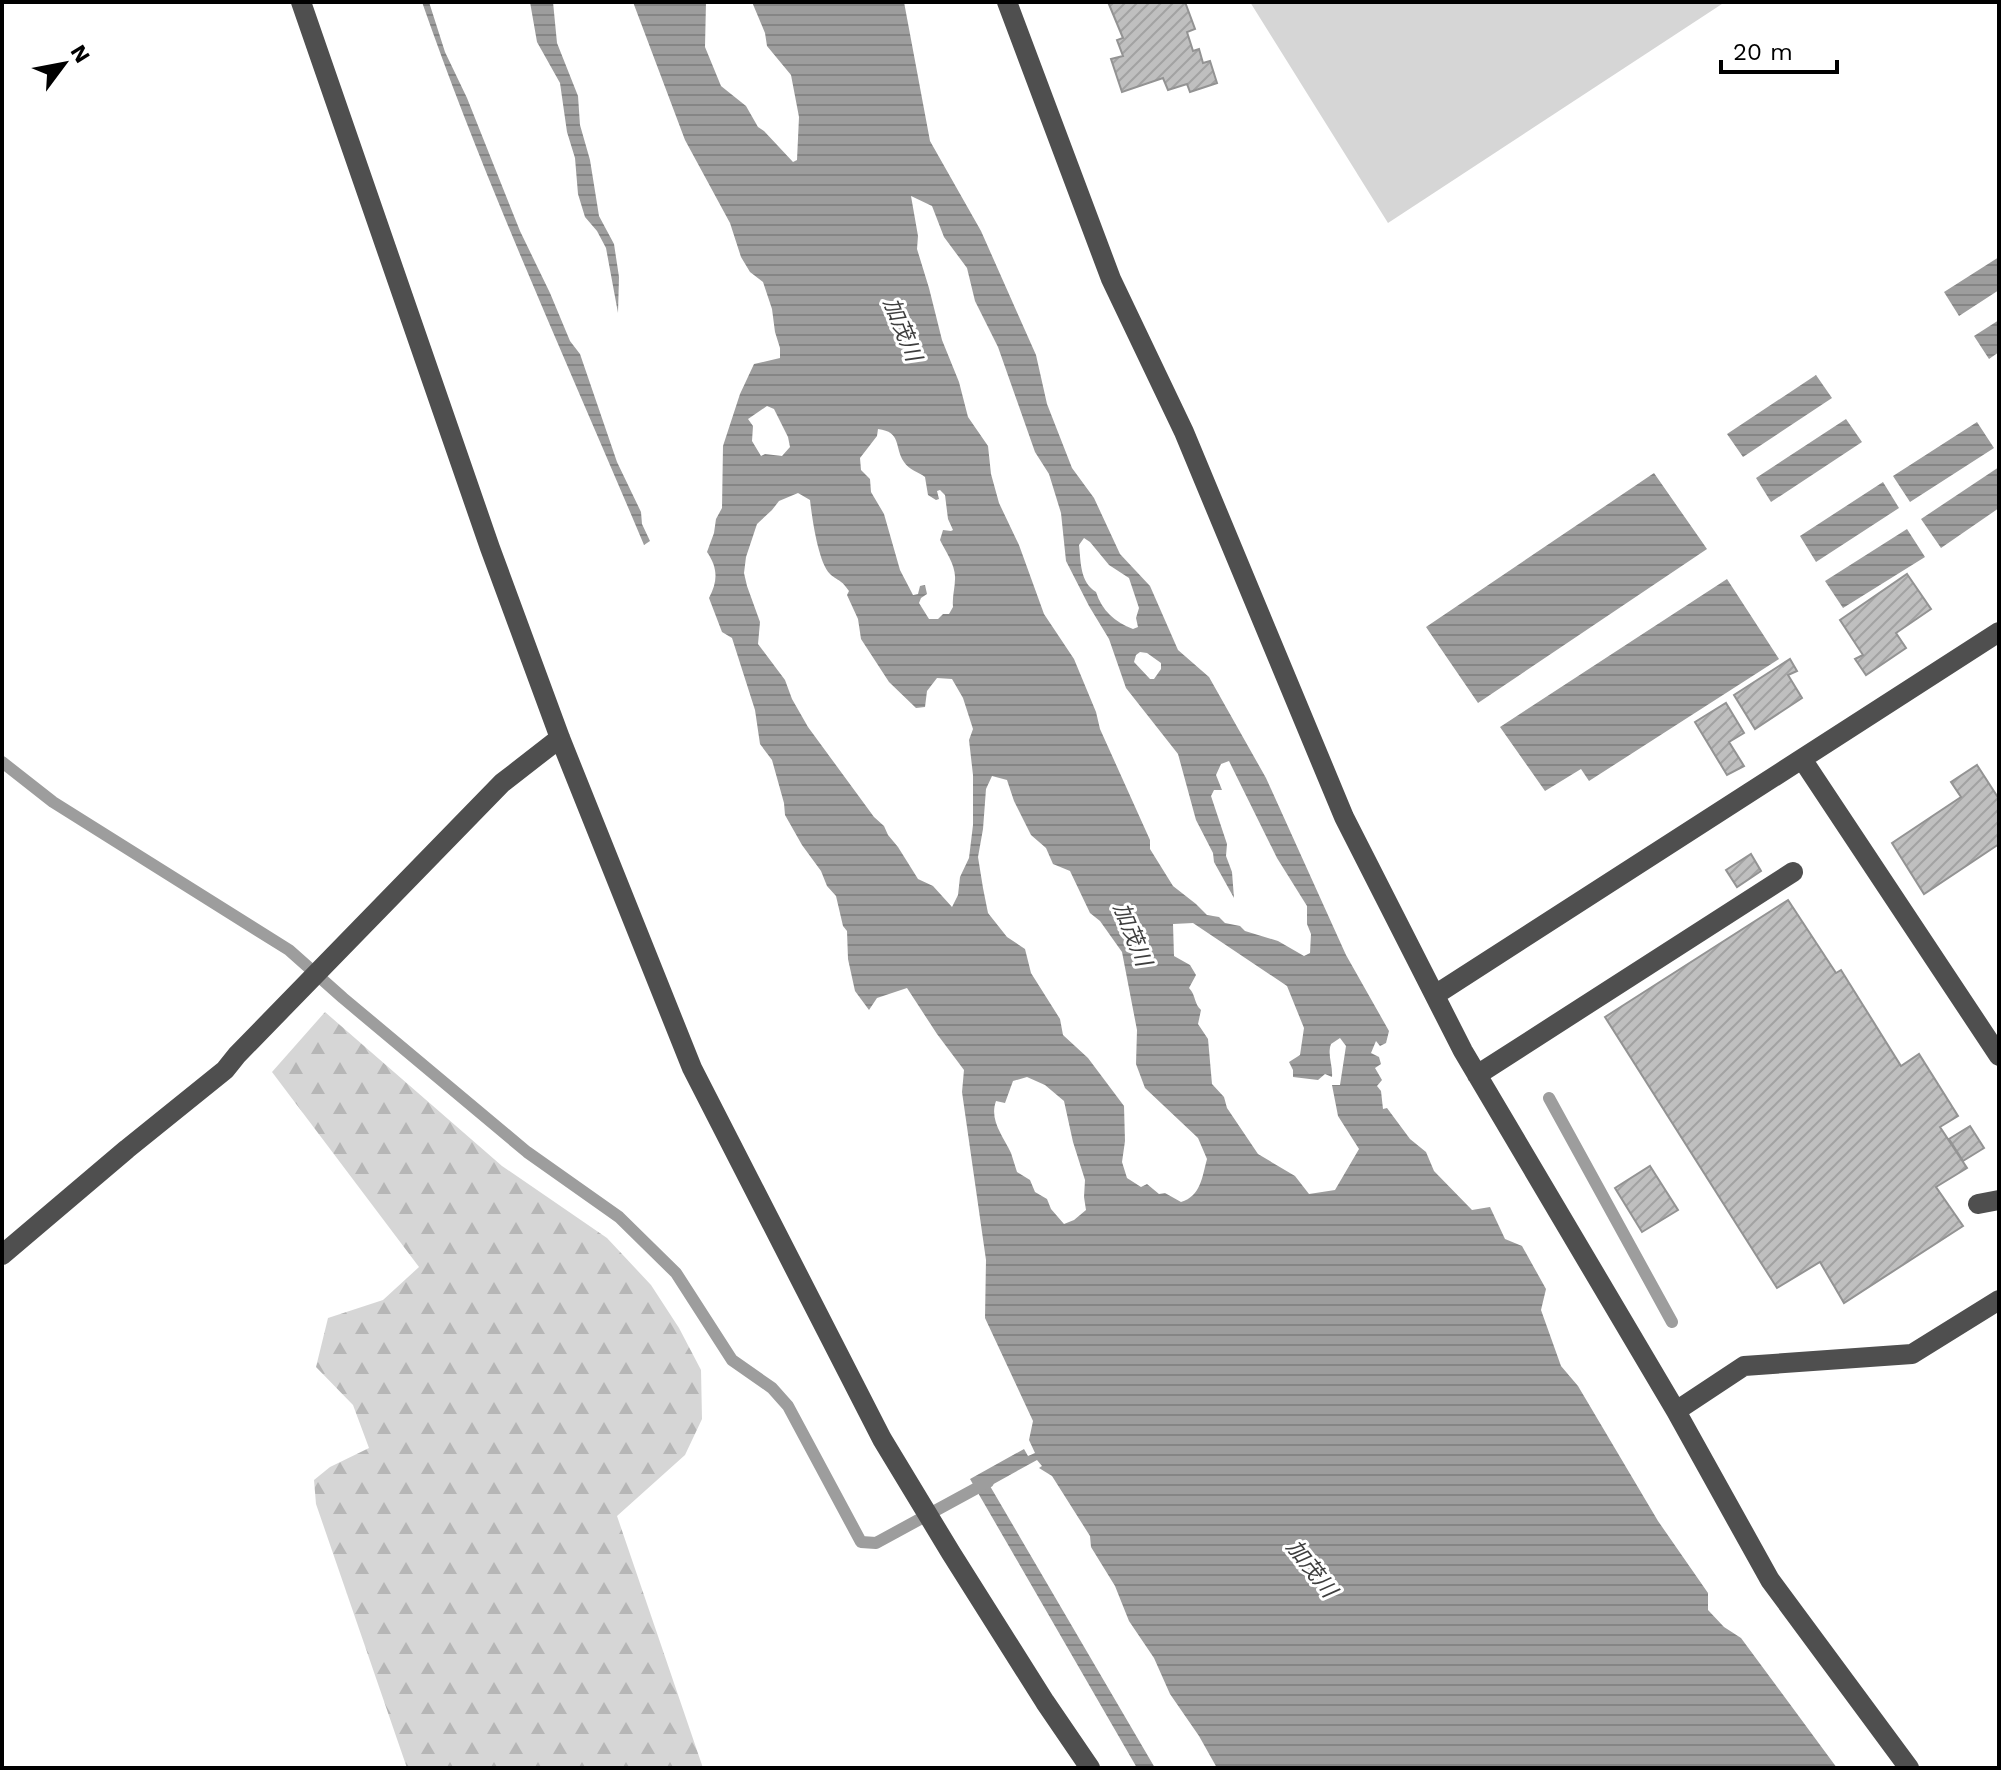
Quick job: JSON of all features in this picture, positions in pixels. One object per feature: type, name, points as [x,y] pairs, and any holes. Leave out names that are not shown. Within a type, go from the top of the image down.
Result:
[{"type":"street","points":[[301,2],[490,548],[560,738],[692,1068],[882,1439],[974,1590],[1090,1768]]},
{"type":"street","points":[[1007,2],[1111,279],[1184,432],[1344,817],[1477,1075],[1676,1411],[1770,1580],[1909,1768]]},
{"type":"street","points":[[1435,995],[1999,632]]},
{"type":"street","points":[[2,1255],[225,1070],[502,783],[560,738]]},
{"type":"street","points":[[1802,759],[1999,1056]]},
{"type":"street","points":[[1477,1075],[1793,872]]},
{"type":"street","points":[[1978,1204],[1999,1200]]},
{"type":"street","points":[[1676,1411],[1744,1366],[1912,1354],[1999,1300]]},
{"type":"green space","points":[[1250,2],[1725,2],[1388,223]]},
{"type":"green space","points":[[325,1012],[502,1166],[607,1238],[651,1285],[701,1370],[702,1419],[685,1455],[617,1516],[703,1768],[407,1768],[316,1504],[314,1480],[330,1467],[369,1448],[353,1405],[316,1367],[328,1318],[383,1300],[419,1267],[272,1072]]},
{"type":"water","points":[[422,2],[429,2],[445,52],[467,98],[520,231],[570,341],[580,354],[617,462],[641,512],[642,524],[650,541],[644,545],[500,207]]},
{"type":"water","points":[[530,2],[553,2],[557,43],[578,96],[580,125],[590,160],[599,216],[614,244],[619,277],[618,313],[606,248],[585,217],[578,194],[575,158],[567,132],[560,83],[537,42]]},
{"type":"water","name":"加茂川","points":[[633,2],[706,2],[705,47],[721,86],[746,106],[758,127],[793,162],[797,160],[799,117],[791,75],[767,46],[752,2],[904,2],[930,141],[981,231],[1036,355],[1047,404],[1072,468],[1094,498],[1120,554],[1150,586],[1178,650],[1209,677],[1266,778],[1346,955],[1389,1031],[1386,1043],[1380,1046],[1376,1041],[1371,1053],[1379,1057],[1381,1064],[1375,1068],[1382,1080],[1377,1086],[1381,1091],[1383,1109],[1387,1108],[1410,1139],[1426,1152],[1434,1171],[1472,1210],[1490,1207],[1505,1239],[1522,1246],[1546,1289],[1541,1310],[1561,1366],[1578,1386],[1658,1521],[1708,1593],[1708,1610],[1724,1627],[1741,1638],[1837,1768],[1217,1768],[1170,1694],[1154,1658],[1129,1621],[1115,1586],[1091,1547],[1090,1536],[1052,1476],[1039,1468],[1042,1466],[1037,1460],[990,1486],[1155,1768],[1137,1768],[970,1479],[1024,1449],[1028,1456],[1035,1453],[1029,1440],[1033,1421],[985,1318],[986,1260],[962,1092],[964,1070],[907,988],[877,998],[869,1010],[855,991],[848,959],[847,931],[836,896],[785,815],[772,760],[760,744],[755,710],[732,638],[722,632],[709,598],[716,575],[707,552],[722,508],[723,446],[740,394],[754,364],[780,358],[780,348],[763,282],[750,272],[741,257],[730,223],[685,140]],"holes":[[[911,196],[932,206],[944,237],[967,268],[975,301],[998,347],[1035,452],[1049,474],[1061,513],[1066,561],[1109,639],[1126,688],[1178,754],[1196,820],[1213,853],[1214,862],[1234,898],[1232,872],[1226,856],[1227,844],[1211,796],[1214,790],[1222,790],[1216,775],[1221,764],[1229,761],[1277,858],[1307,906],[1310,953],[1304,956],[1278,941],[1207,915],[1173,886],[1150,849],[1150,840],[1100,729],[1074,659],[1044,614],[1019,545],[999,503],[988,446],[968,417],[959,382],[942,340],[917,249],[918,236]],[[767,406],[774,409],[790,447],[782,456],[761,456],[752,441],[753,426],[748,419]],[[878,429],[891,433],[906,465],[925,477],[928,495],[936,500],[939,499],[937,491],[945,495],[948,519],[953,530],[943,530],[940,540],[955,574],[953,607],[949,614],[929,619],[919,603],[927,594],[925,585],[920,586],[918,594],[913,595],[900,570],[884,514],[871,492],[870,479],[861,470],[860,458],[877,436]],[[798,493],[810,500],[822,560],[830,574],[849,591],[847,595],[858,619],[861,639],[889,682],[916,708],[925,707],[927,691],[937,678],[952,679],[963,698],[973,729],[969,740],[973,825],[969,858],[952,907],[933,886],[918,879],[884,826],[874,817],[808,727],[785,680],[758,644],[760,622],[744,573],[757,524],[779,501]],[[1084,538],[1109,565],[1129,578],[1139,608],[1136,618],[1138,627],[1133,629],[1126,626],[1106,610],[1087,583],[1079,545]],[[1140,652],[1147,653],[1161,663],[1161,669],[1154,679],[1150,679],[1134,662]],[[992,776],[1007,780],[1031,835],[1046,848],[1053,864],[1070,871],[1090,913],[1100,921],[1122,952],[1137,1030],[1136,1064],[1145,1088],[1198,1138],[1207,1159],[1200,1185],[1188,1199],[1181,1202],[1165,1193],[1159,1194],[1147,1184],[1141,1187],[1127,1178],[1122,1162],[1124,1106],[1088,1058],[1063,1035],[1060,1019],[1031,973],[1025,949],[1007,937],[988,913],[978,857],[986,789]],[[1193,923],[1287,986],[1304,1028],[1300,1055],[1289,1062],[1293,1077],[1318,1080],[1325,1074],[1332,1077],[1331,1044],[1340,1038],[1346,1046],[1340,1085],[1332,1085],[1338,1116],[1359,1149],[1335,1190],[1309,1194],[1295,1176],[1258,1154],[1227,1108],[1224,1097],[1212,1084],[1208,1039],[1198,1024],[1201,1010],[1189,988],[1196,975],[1190,965],[1174,956],[1173,924]],[[1027,1077],[1045,1085],[1064,1101],[1085,1180],[1086,1210],[1074,1220],[1064,1224],[1047,1199],[1035,1192],[1030,1180],[1017,1172],[994,1115],[996,1101],[1005,1103],[1013,1081]]]},
{"type":"water","points":[[1999,257],[1999,290],[1959,316],[1944,292]]},
{"type":"water","points":[[1999,320],[1999,352],[1989,359],[1974,336]]},
{"type":"water","points":[[1816,375],[1832,398],[1743,457],[1727,434]]},
{"type":"water","points":[[1846,419],[1862,442],[1771,502],[1756,478]]},
{"type":"water","points":[[1977,422],[1994,448],[1910,502],[1893,476]]},
{"type":"water","points":[[1999,467],[1999,508],[1941,548],[1921,519]]},
{"type":"water","points":[[1654,473],[1707,549],[1478,703],[1426,627]]},
{"type":"water","points":[[1883,482],[1899,508],[1816,562],[1800,536]]},
{"type":"water","points":[[1907,529],[1925,557],[1843,608],[1825,581]]},
{"type":"water","points":[[1727,579],[1779,659],[1589,781],[1581,769],[1545,791],[1500,727]]},
{"type":"building","points":[[1108,2],[1185,2],[1195,29],[1187,32],[1193,51],[1199,49],[1203,63],[1210,61],[1217,83],[1190,92],[1187,84],[1168,90],[1163,78],[1122,92],[1111,59],[1123,56],[1117,40],[1123,38]]},
{"type":"building","points":[[1907,574],[1931,609],[1896,633],[1906,648],[1866,675],[1855,659],[1863,655],[1840,620]]},
{"type":"building","points":[[1790,659],[1797,671],[1788,675],[1802,698],[1755,729],[1734,695]]},
{"type":"building","points":[[1726,703],[1744,733],[1729,742],[1744,766],[1727,775],[1695,722]]},
{"type":"building","points":[[1977,765],[1999,799],[1999,844],[1924,894],[1892,843],[1961,797],[1951,782]]},
{"type":"building","points":[[1751,854],[1761,871],[1737,887],[1726,870]]},
{"type":"building","points":[[1788,900],[1836,973],[1841,970],[1901,1066],[1919,1054],[1958,1116],[1940,1127],[1967,1168],[1936,1187],[1963,1226],[1844,1303],[1820,1262],[1777,1288],[1605,1017]]},
{"type":"building","points":[[1970,1126],[1984,1148],[1963,1161],[1949,1139]]},
{"type":"building","points":[[1650,1166],[1678,1210],[1642,1232],[1615,1188]]},
{"type":"waterway","points":[[2,762],[53,802],[289,950],[527,1152],[619,1217],[676,1273],[732,1360],[772,1388],[788,1406],[861,1542],[876,1543],[988,1482]]},
{"type":"waterway","points":[[1549,1098],[1672,1322]]}]
